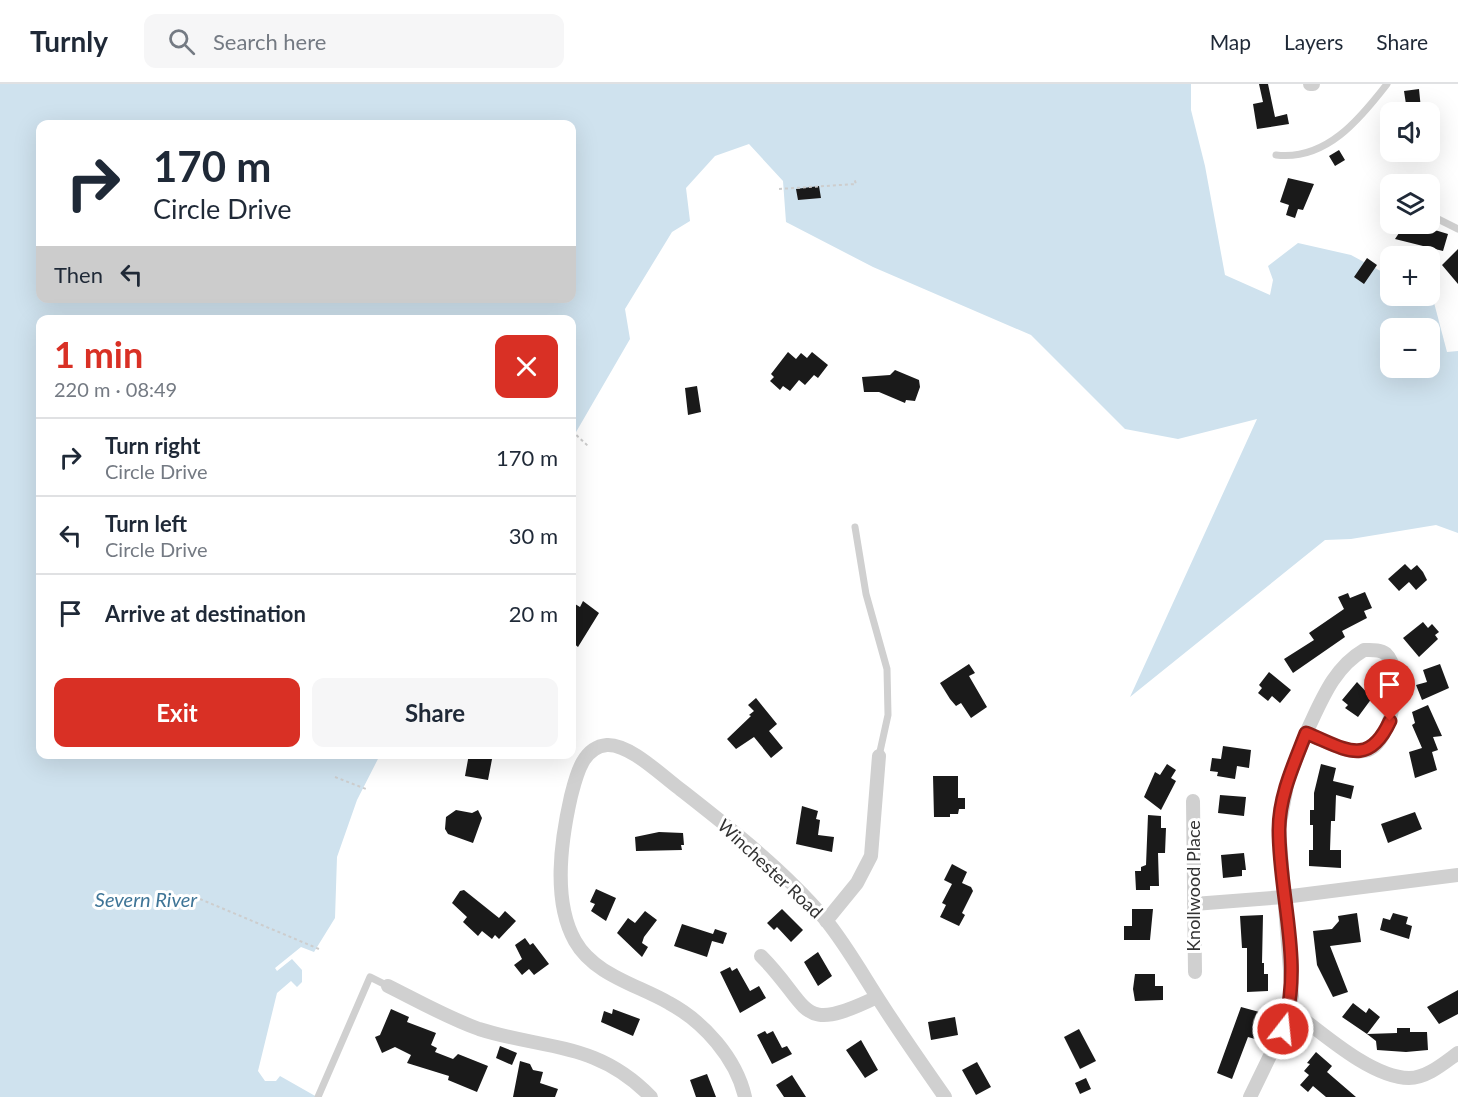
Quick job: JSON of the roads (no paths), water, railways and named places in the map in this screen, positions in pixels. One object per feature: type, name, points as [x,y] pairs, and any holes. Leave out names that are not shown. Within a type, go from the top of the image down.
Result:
[{"type":"street","points":[[1251,1097],[1290,1009],[1292,977],[1279,828],[1288,780],[1306,733],[1330,685],[1352,657],[1364,651],[1376,650],[1386,654],[1393,665],[1395,687],[1390,721],[1376,746],[1364,751],[1347,749],[1306,733]]},
{"type":"street","name":"Winchester Road","points":[[745,1097],[731,1064],[715,1041],[697,1023],[669,1003],[600,968],[576,943],[569,929],[562,896],[561,867],[566,830],[576,775],[583,761],[598,748],[617,747],[638,757],[787,880],[826,921],[945,1097]]},
{"type":"street","points":[[826,921],[856,883],[871,856],[879,756]]},
{"type":"street","name":"Knollwood Place","points":[[1193,801],[1195,972]]},
{"type":"street","points":[[1194,904],[1284,897],[1458,875]]},
{"type":"street","points":[[761,956],[809,1013],[826,1017],[844,1013],[877,997]]},
{"type":"street","points":[[388,986],[480,1029],[554,1044],[596,1057],[628,1077],[651,1097]]},
{"type":"street","points":[[1290,1009],[1371,1067],[1390,1074],[1409,1078],[1426,1074],[1458,1053]]},
{"type":"lane","points":[[1276,155],[1292,157],[1334,141],[1353,124],[1387,84]]},
{"type":"lane","points":[[1440,220],[1458,229]]},
{"type":"lane","points":[[855,527],[866,594],[887,669],[888,715],[879,756]]},
{"type":"lane","points":[[318,1097],[370,977],[388,986]]},
{"type":"water","name":"Severn River","points":[[0,84],[1191,84],[1191,110],[1205,166],[1225,275],[1270,295],[1273,280],[1268,266],[1298,243],[1351,255],[1380,271],[1380,306],[1435,306],[1438,318],[1380,318],[1380,378],[1440,378],[1440,325],[1447,352],[1458,351],[1458,533],[1436,525],[1351,539],[1325,540],[1130,697],[1257,419],[1178,439],[1125,429],[1031,335],[873,267],[786,222],[783,181],[749,144],[715,156],[686,188],[690,221],[672,232],[625,309],[630,339],[576,432],[576,315],[36,315],[36,759],[378,759],[357,800],[337,857],[335,918],[314,952],[301,947],[275,968],[277,971],[292,959],[302,970],[302,982],[297,987],[291,981],[277,993],[258,1071],[265,1081],[276,1081],[280,1076],[317,1097],[0,1097]]}]
